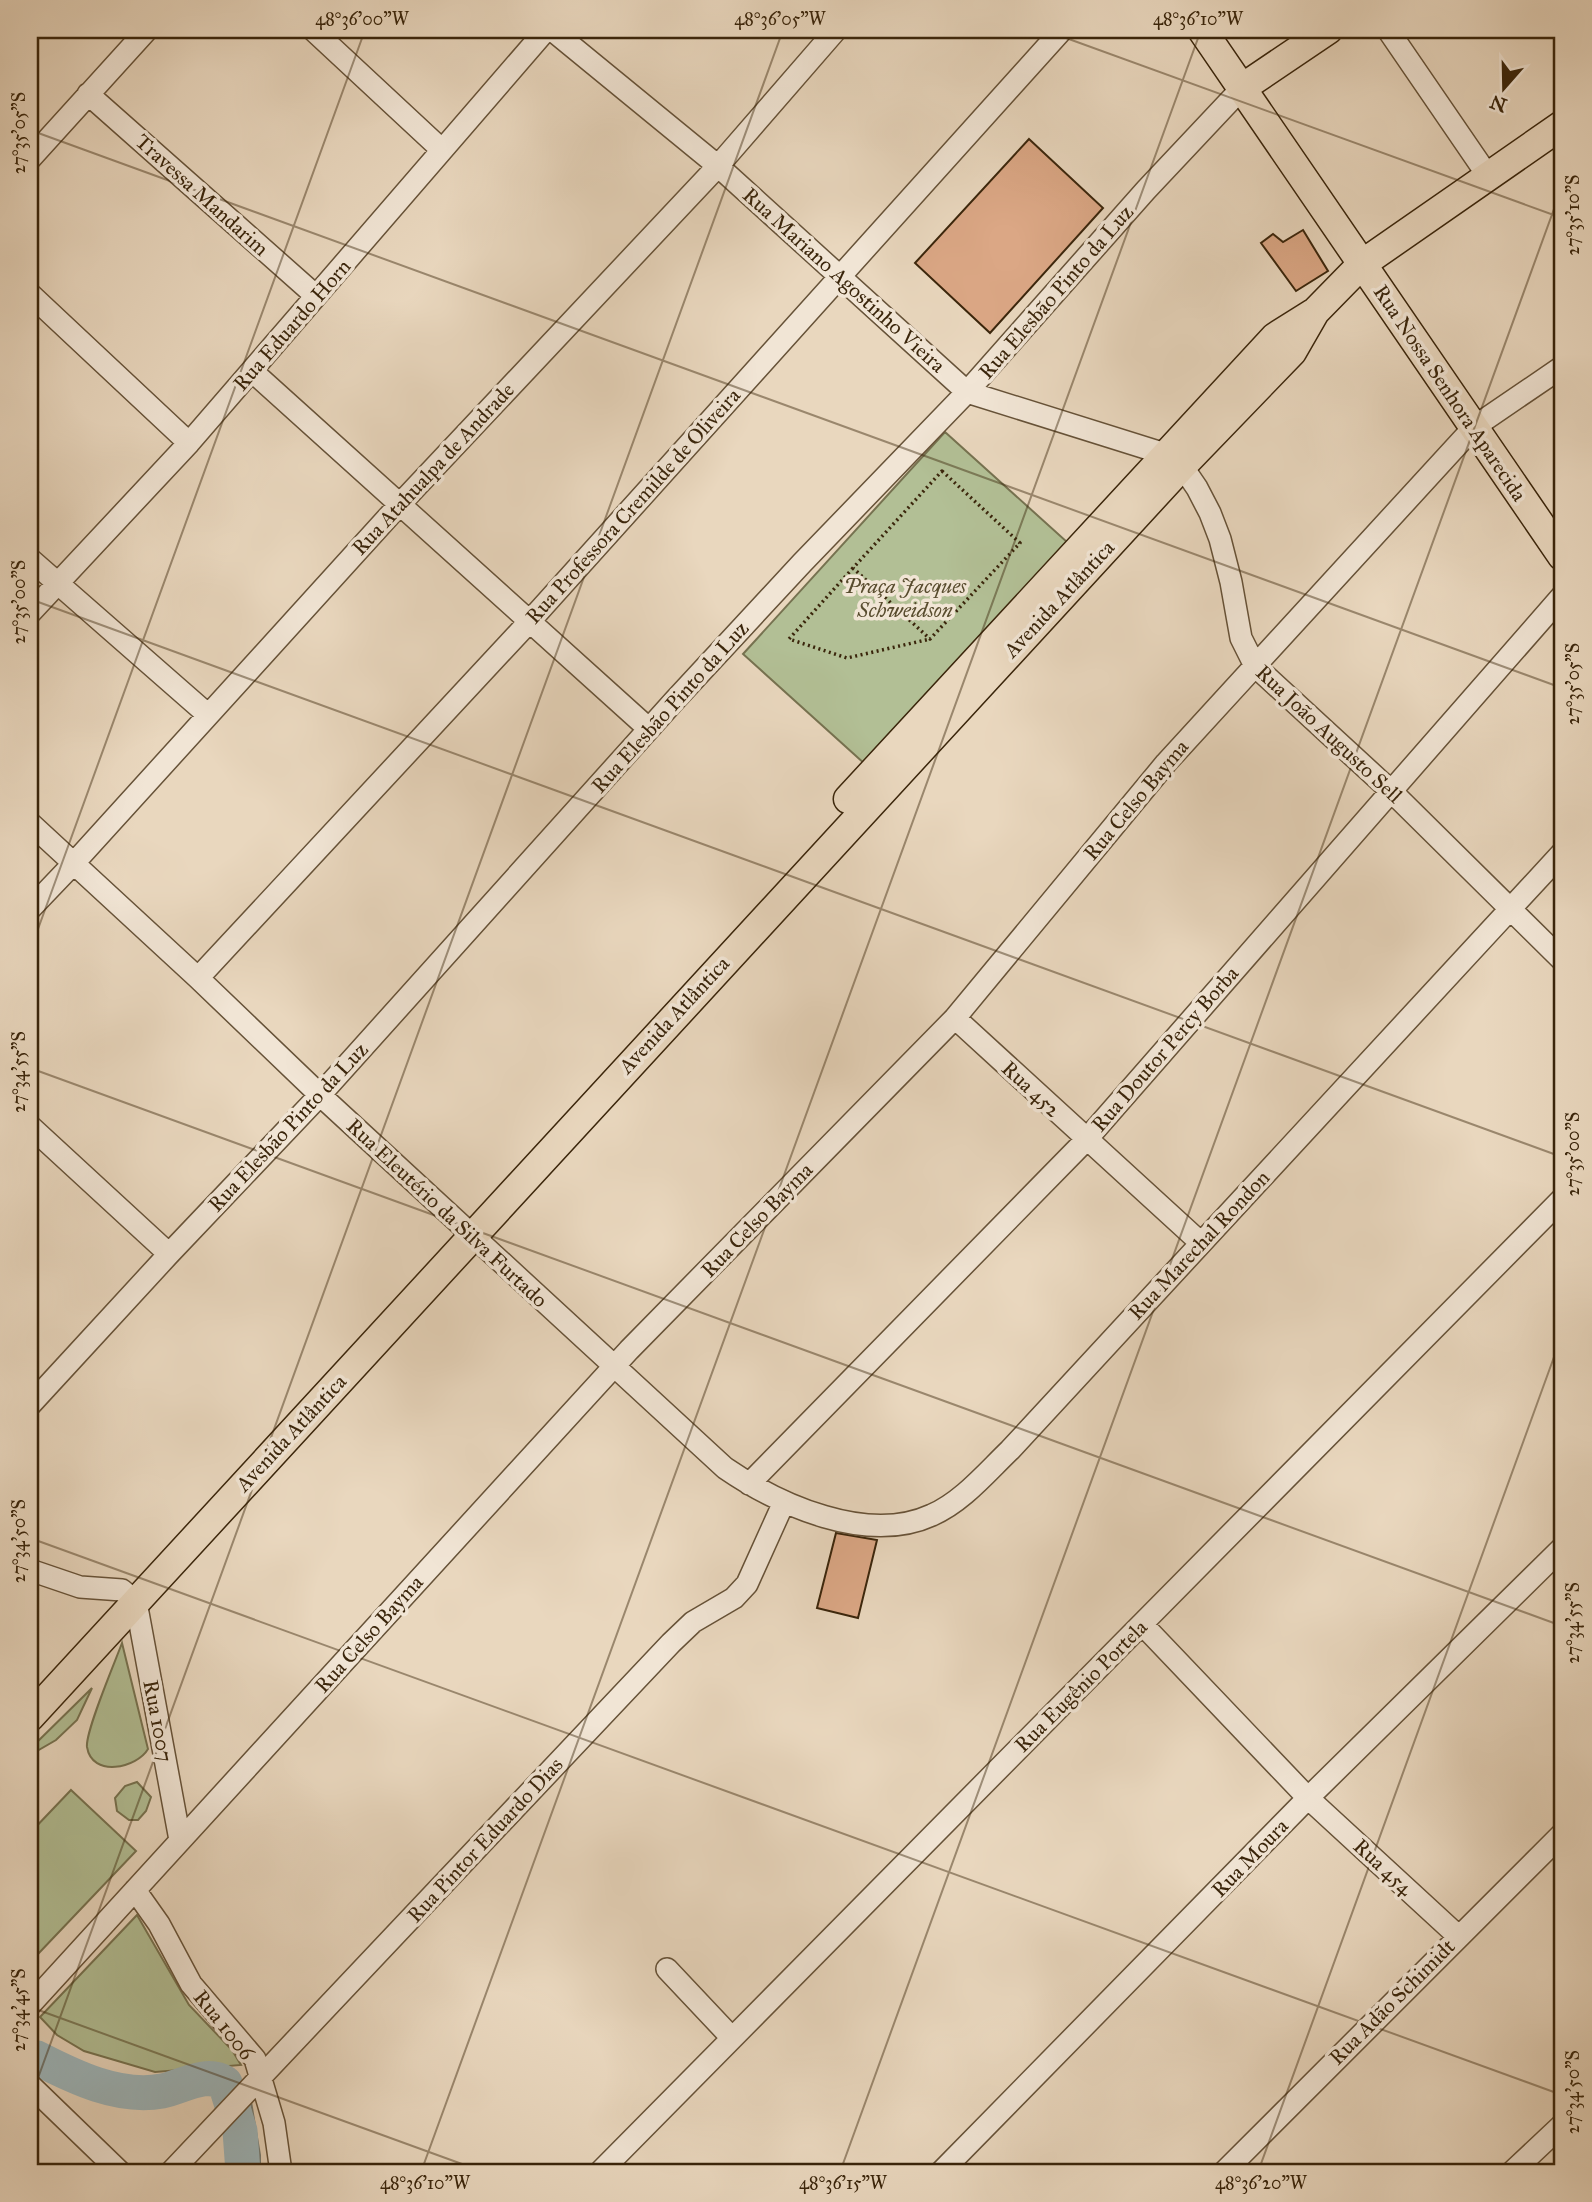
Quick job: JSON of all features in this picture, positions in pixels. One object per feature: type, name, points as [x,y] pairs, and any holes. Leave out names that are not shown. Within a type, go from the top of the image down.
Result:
[{"type":"main road","name":"Rua Nossa Senhora Aparecida","points":[[1202,30],[1562,556]]},
{"type":"main road","name":"Rua Elesbão Pinto da Luz","points":[[1242,88],[1328,30]]},
{"type":"main road","name":"Avenida Atlântica","points":[[30,1717],[129,1596],[1283,344],[1362,264],[1562,125]]},
{"type":"main road","name":"Avenida Atlântica","points":[[30,1690],[129,1596]]},
{"type":"street","points":[[30,159],[146,30]]},
{"type":"street","points":[[313,30],[442,150]]},
{"type":"street","name":"Rua Eduardo Horn","points":[[30,613],[253,372],[546,30]]},
{"type":"street","name":"Rua Mariano Agostinho Vieira","points":[[552,30],[718,166],[967,392],[1174,460]]},
{"type":"street","name":"Rua Atahualpa de Andrade","points":[[30,909],[400,504],[718,166],[836,30]]},
{"type":"street","name":"Rua Professora Cremilde de Oliveira","points":[[198,978],[529,622],[1062,30]]},
{"type":"street","points":[[1388,30],[1488,176]]},
{"type":"street","name":"Rua Elesbão Pinto da Luz","points":[[30,1405],[320,1096],[649,729],[802,563],[967,392],[1146,190],[1242,88]]},
{"type":"street","name":"Travessa Mandarim","points":[[88,94],[316,296]]},
{"type":"street","points":[[30,294],[190,443]]},
{"type":"street","name":"Rua Celso Bayma","points":[[30,2005],[614,1367],[955,1018],[1166,763],[1474,427],[1562,367]]},
{"type":"street","points":[[253,372],[649,729]]},
{"type":"street","name":"Rua João Augusto Sell","points":[[1174,460],[1197,488],[1220,539],[1241,638],[1255,666],[1392,792],[1562,960]]},
{"type":"street","points":[[30,559],[207,714]]},
{"type":"street","name":"Rua Doutor Percy Borba","points":[[749,1484],[1086,1140],[1562,596]]},
{"type":"street","name":"Rua Eleutério da Silva Furtado","points":[[30,823],[198,978],[320,1096],[709,1455],[749,1484],[784,1502]]},
{"type":"street","name":"Rua Marechal Rondon","points":[[784,1502],[834,1519],[882,1526],[918,1520],[946,1508],[973,1486],[1010,1450],[1562,853]]},
{"type":"street","name":"Rua 452","points":[[955,1018],[1201,1243]]},
{"type":"street","points":[[30,1126],[169,1254]]},
{"type":"street","name":"Rua Eugênio Portela","points":[[600,2172],[1562,1199]]},
{"type":"street","name":"Rua Pintor Eduardo Dias","points":[[171,2172],[678,1637],[694,1622],[741,1592],[753,1575],[784,1502]]},
{"type":"street","name":"Rua Moura","points":[[942,2172],[1308,1798],[1562,1548]]},
{"type":"street","points":[[30,1570],[80,1587],[129,1596]]},
{"type":"street","name":"Rua 1007","points":[[129,1596],[180,1840]]},
{"type":"street","name":"Rua 454","points":[[1142,1624],[1308,1798],[1458,1936]]},
{"type":"street","name":"Rua Adão Schimidt","points":[[1224,2172],[1562,1833]]},
{"type":"street","name":"Rua 1006","points":[[135,1891],[159,1924],[191,1984],[255,2059],[256,2084],[274,2123],[281,2172]]},
{"type":"street","points":[[667,1969],[732,2038]]},
{"type":"street","points":[[30,2085],[120,2172]]},
{"type":"street","points":[[1512,2172],[1562,2125]]},
{"type":"path","points":[[942,471],[1020,543],[930,639],[847,658],[789,639],[853,568],[942,471]]},
{"type":"path","points":[[853,568],[930,639]]},
{"type":"green space","name":"Praça Jacques Schweidson","points":[[945,432],[1067,542],[866,765],[743,654]]},
{"type":"green space","points":[[122,1643],[148,1749],[135,1761],[115,1767],[97,1763],[87,1747],[95,1713]]},
{"type":"green space","points":[[92,1688],[77,1720],[56,1740],[30,1755],[30,1749]]},
{"type":"green space","points":[[137,1782],[151,1797],[146,1811],[138,1820],[129,1820],[117,1811],[115,1798],[125,1786]]},
{"type":"green space","points":[[71,1790],[136,1851],[38,1954],[30,1946],[30,1833]]},
{"type":"green space","points":[[137,1915],[189,2005],[232,2050],[241,2065],[155,2072],[84,2051],[57,2035],[40,2017]]},
{"type":"water","points":[[237,2079],[245,2081],[249,2090],[260,2155],[260,2172],[236,2172],[223,2093],[225,2083]]},
{"type":"building","points":[[1029,139],[1103,208],[990,333],[915,263]]},
{"type":"building","points":[[1303,230],[1328,271],[1296,291],[1261,243],[1273,234],[1283,242]]},
{"type":"building","points":[[836,1533],[877,1540],[858,1618],[817,1608]]},
{"type":"waterway","points":[[37,2058],[97,2085],[130,2092],[162,2091],[202,2079],[225,2083],[240,2131],[243,2172]]}]
